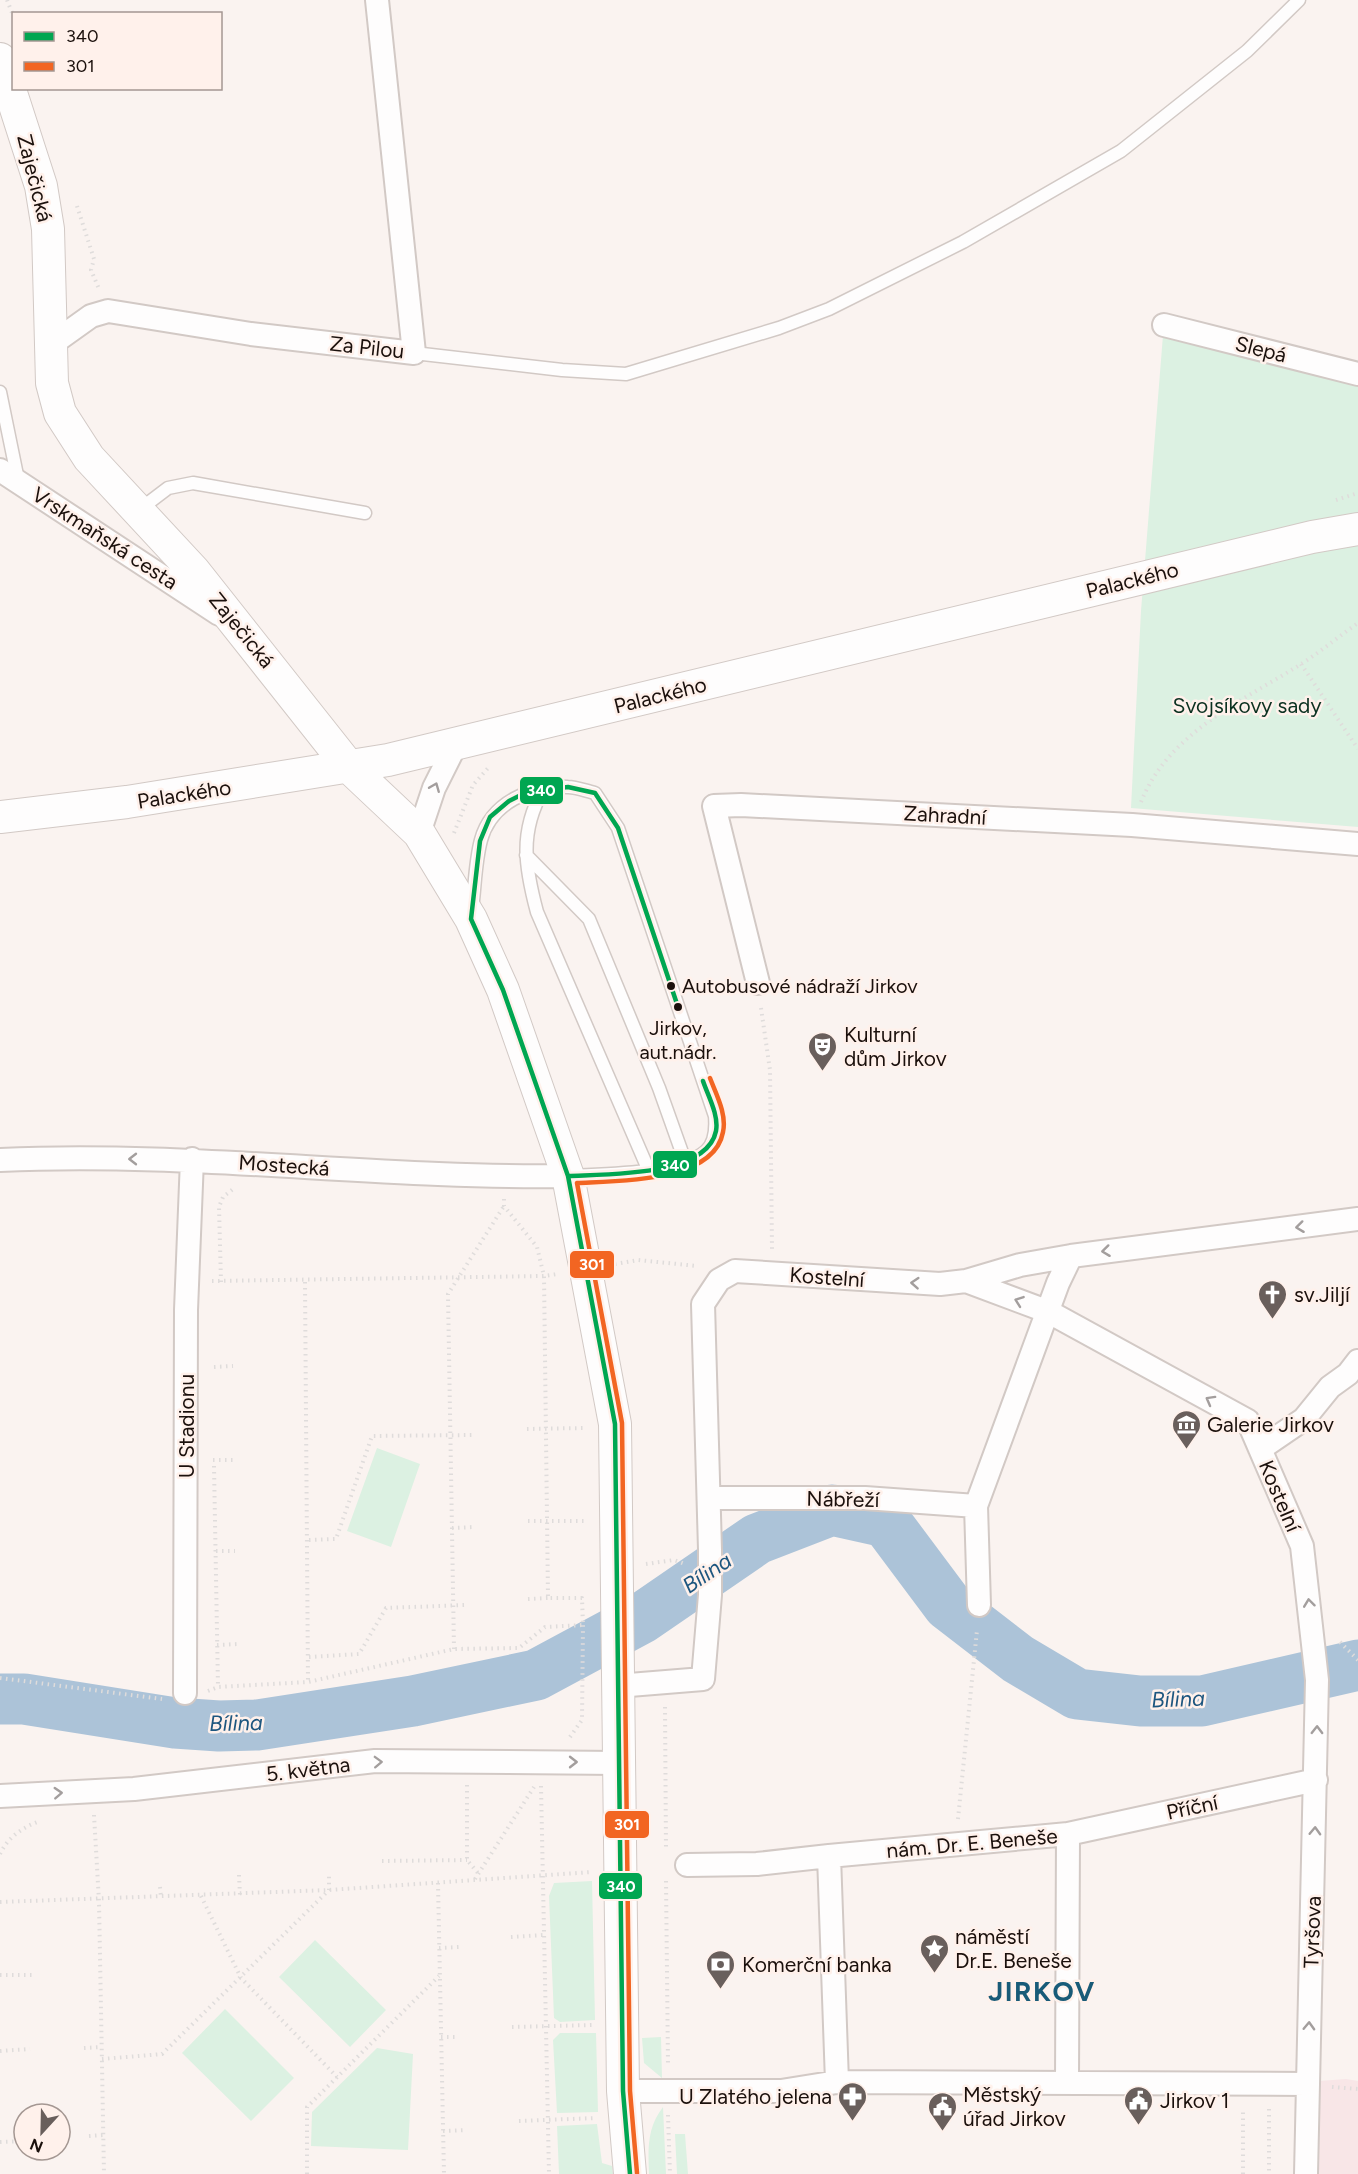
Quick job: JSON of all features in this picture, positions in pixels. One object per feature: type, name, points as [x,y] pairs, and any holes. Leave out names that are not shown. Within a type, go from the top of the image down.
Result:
[{"type":"street","name":"Za Pilou","points":[[49,346],[91,316],[108,311],[251,334],[414,353],[377,0]]},
{"type":"street","name":"Zaječická","points":[[0,59],[43,197],[48,229],[49,346],[52,383],[60,413],[89,458],[194,572],[350,768],[423,840],[471,919],[503,990],[568,1176],[615,1424],[623,2091],[630,2174]]},
{"type":"street","name":"Slepá","points":[[1164,325],[1358,374]]},
{"type":"street","name":"Vrskmaňská cesta","points":[[9,475],[240,628]]},
{"type":"street","name":"Palackého","points":[[1312,537],[1358,518]]},
{"type":"street","name":"Palackého","points":[[0,817],[127,802],[350,768],[1312,537],[1358,529]]},
{"type":"street","points":[[423,840],[434,788],[456,744]]},
{"type":"street","name":"Zahradní","points":[[758,983],[714,806],[741,805],[1131,825],[1358,844]]},
{"type":"street","name":"Mostecká","points":[[0,1160],[192,1159],[506,1177],[568,1176]]},
{"type":"street","name":"U Stadionu","points":[[185,1693],[187,1281],[192,1159]]},
{"type":"street","name":"Kostelní","points":[[735,1271],[940,1284],[966,1281],[1020,1265],[1071,1256],[1358,1219]]},
{"type":"street","points":[[979,1605],[976,1506],[1058,1283],[1071,1256]]},
{"type":"street","points":[[617,1686],[703,1679],[710,1594],[710,1498],[704,1304],[719,1280],[735,1271]]},
{"type":"street","name":"Kostelní","points":[[966,1281],[1049,1312],[1248,1421],[1302,1546],[1316,1670],[1316,1779]]},
{"type":"street","points":[[1260,1449],[1304,1419],[1330,1387],[1348,1374],[1358,1361]]},
{"type":"street","name":"Nábřeží","points":[[710,1498],[865,1498],[976,1506]]},
{"type":"street","name":"5. května","points":[[0,1796],[134,1789],[375,1761],[618,1763]]},
{"type":"street","name":"Příční","points":[[1068,1834],[1316,1779]]},
{"type":"street","name":"Tyršova","points":[[1306,2174],[1316,1779]]},
{"type":"street","name":"nám. Dr. E. Beneše","points":[[687,1865],[757,1864],[1068,1834],[1067,2083]]},
{"type":"street","points":[[829,1856],[837,2082]]},
{"type":"street","points":[[623,2091],[781,2091],[837,2082],[1307,2084]]},
{"type":"lane","points":[[414,353],[562,370],[626,374],[779,328],[829,309],[963,242],[1121,151],[1247,51],[1299,0]]},
{"type":"lane","points":[[0,392],[9,475]]},
{"type":"lane","points":[[138,511],[168,488],[193,483],[365,513]]},
{"type":"lane","points":[[471,919],[480,841],[490,817],[509,801],[527,792],[568,787],[595,793],[618,828],[715,1116],[717,1132],[706,1150],[685,1161],[649,1171],[568,1176]]},
{"type":"lane","points":[[543,790],[531,810],[527,831],[527,872],[537,912],[649,1171]]},
{"type":"lane","points":[[526,855],[589,919],[659,1088],[685,1161]]},
{"type":"path","points":[[1131,825],[1145,791],[1166,761],[1213,716],[1301,664],[1358,623]]},
{"type":"path","points":[[1301,664],[1358,749]]},
{"type":"path","points":[[423,840],[456,833],[462,808],[473,785],[492,763]]},
{"type":"path","points":[[758,983],[771,1070],[773,1176],[771,1273]]},
{"type":"path","points":[[453,1649],[448,1294],[504,1203],[506,1177]]},
{"type":"path","points":[[221,1282],[219,1207],[223,1197],[245,1185]]},
{"type":"path","points":[[495,1198],[504,1203],[537,1247],[544,1276],[549,1521],[548,1598]]},
{"type":"path","points":[[187,1281],[305,1282],[544,1276],[638,1260],[735,1271]]},
{"type":"path","points":[[212,1281],[212,1292]]},
{"type":"path","points":[[305,1282],[309,1540],[308,1682]]},
{"type":"path","points":[[213,1356],[214,1378]]},
{"type":"path","points":[[214,1367],[233,1366]]},
{"type":"path","points":[[527,1429],[584,1428]]},
{"type":"path","points":[[309,1540],[336,1539],[372,1436],[473,1435]]},
{"type":"path","points":[[213,1449],[218,1687]]},
{"type":"path","points":[[213,1460],[234,1460]]},
{"type":"path","points":[[528,1521],[584,1521]]},
{"type":"path","points":[[452,1528],[474,1527]]},
{"type":"path","points":[[216,1551],[235,1551]]},
{"type":"path","points":[[641,1565],[674,1560],[689,1565]]},
{"type":"path","points":[[528,1599],[582,1598],[582,1720],[577,1729],[561,1742]]},
{"type":"path","points":[[309,1658],[359,1654],[386,1608],[465,1605]]},
{"type":"path","points":[[955,1845],[979,1605]]},
{"type":"path","points":[[0,1678],[159,1700],[185,1693],[214,1691],[218,1687],[308,1682],[453,1649],[519,1648],[545,1627],[583,1625]]},
{"type":"path","points":[[1340,1642],[1358,1660]]},
{"type":"path","points":[[217,1645],[238,1644]]},
{"type":"path","points":[[474,1879],[541,1777],[549,2174]]},
{"type":"path","points":[[472,1780],[466,1786],[467,1860],[478,1873]]},
{"type":"path","points":[[94,1815],[99,1901],[104,2174]]},
{"type":"path","points":[[382,1862],[467,1860]]},
{"type":"path","points":[[0,1902],[99,1901],[240,1895],[474,1879],[542,1878],[620,1870]]},
{"type":"path","points":[[102,2059],[162,2054],[329,1890],[329,1874]]},
{"type":"path","points":[[239,1875],[240,1895]]},
{"type":"path","points":[[438,1883],[444,2174]]},
{"type":"path","points":[[160,1887],[161,1898]]},
{"type":"path","points":[[201,1896],[241,1978],[337,2077]]},
{"type":"path","points":[[511,1936],[543,1935]]},
{"type":"path","points":[[439,1948],[459,1947]]},
{"type":"path","points":[[0,1975],[32,1975]]},
{"type":"path","points":[[307,2174],[307,2107],[439,1975]]},
{"type":"path","points":[[512,2027],[596,2025]]},
{"type":"path","points":[[441,2037],[459,2037]]},
{"type":"path","points":[[84,2048],[101,2047]]},
{"type":"path","points":[[0,2051],[30,2049]]},
{"type":"path","points":[[1269,2084],[1269,2174]]},
{"type":"path","points":[[1243,2174],[1244,2103]]},
{"type":"path","points":[[519,2121],[598,2118]]},
{"type":"path","points":[[443,2131],[466,2130]]},
{"type":"path","points":[[89,2136],[103,2135]]},
{"type":"shaded area","points":[[1346,2079],[1358,2081],[1358,2174],[1318,2174],[1319,2081]]},
{"type":"green space","name":"Svojsíkovy sady","points":[[1163,335],[1358,384],[1358,827],[1131,808],[1141,611]]},
{"type":"green space","points":[[377,1448],[420,1464],[391,1547],[347,1531]]},
{"type":"green space","points":[[592,1881],[595,2020],[560,2022],[554,2018],[549,1896],[554,1883]]},
{"type":"green space","points":[[315,1940],[386,2010],[350,2047],[279,1977]]},
{"type":"green space","points":[[225,2009],[294,2078],[251,2121],[182,2053]]},
{"type":"green space","points":[[560,2033],[596,2033],[598,2112],[557,2113],[553,2040]]},
{"type":"green space","points":[[661,2037],[662,2078],[644,2063],[642,2038]]},
{"type":"green space","points":[[377,2048],[413,2054],[408,2150],[311,2146],[312,2112]]},
{"type":"green space","points":[[663,2107],[666,2174],[649,2174],[651,2131]]},
{"type":"green space","points":[[597,2124],[602,2163],[612,2166],[613,2174],[559,2174],[557,2126]]},
{"type":"green space","points":[[675,2134],[685,2134],[688,2174],[677,2174]]},
{"type":"waterway","name":"Bílina","points":[[0,1699],[24,1699],[175,1723],[219,1726],[257,1725],[413,1701],[536,1675],[642,1618],[757,1539],[832,1510],[886,1522],[948,1605],[1018,1659],[1077,1694],[1140,1701],[1202,1701],[1358,1665]]},
{"type":"transit line","name":"340","points":[[630,2174],[623,2091],[615,1424],[568,1176],[503,990],[471,919],[480,841],[490,817],[509,801],[527,792],[568,787],[595,793],[618,828],[679,1010]]},
{"type":"transit line","name":"301","points":[[637,2173],[630,2091],[622,1423],[577,1183],[662,1176],[702,1161],[716,1149],[724,1125],[720,1104],[710,1078]]},
{"type":"transit line","name":"340","points":[[568,1176],[653,1170],[675,1165],[694,1157],[709,1146],[717,1125],[715,1112],[703,1081]]},
{"type":"place","name":"Autobusové nádraží Jirkov","points":[[671,986]]},
{"type":"place","name":"Jirkov, aut.nádr.","points":[[678,1007]]},
{"type":"place","name":"Kulturní dům Jirkov","points":[[823,1072]]},
{"type":"place","name":"sv.Jiljí","points":[[1273,1320]]},
{"type":"place","name":"Galerie Jirkov","points":[[1186,1450]]},
{"type":"place","name":"náměstí Dr.E. Beneše","points":[[934,1974]]},
{"type":"place","name":"Komerční banka","points":[[721,1990]]},
{"type":"place","name":"U Zlatého jelena","points":[[853,2122]]},
{"type":"place","name":"Jirkov 1","points":[[1139,2126]]},
{"type":"place","name":"Městský úřad Jirkov","points":[[942,2132]]},
{"type":"district","name":"JIRKOV","points":[[1042,1991]]}]
